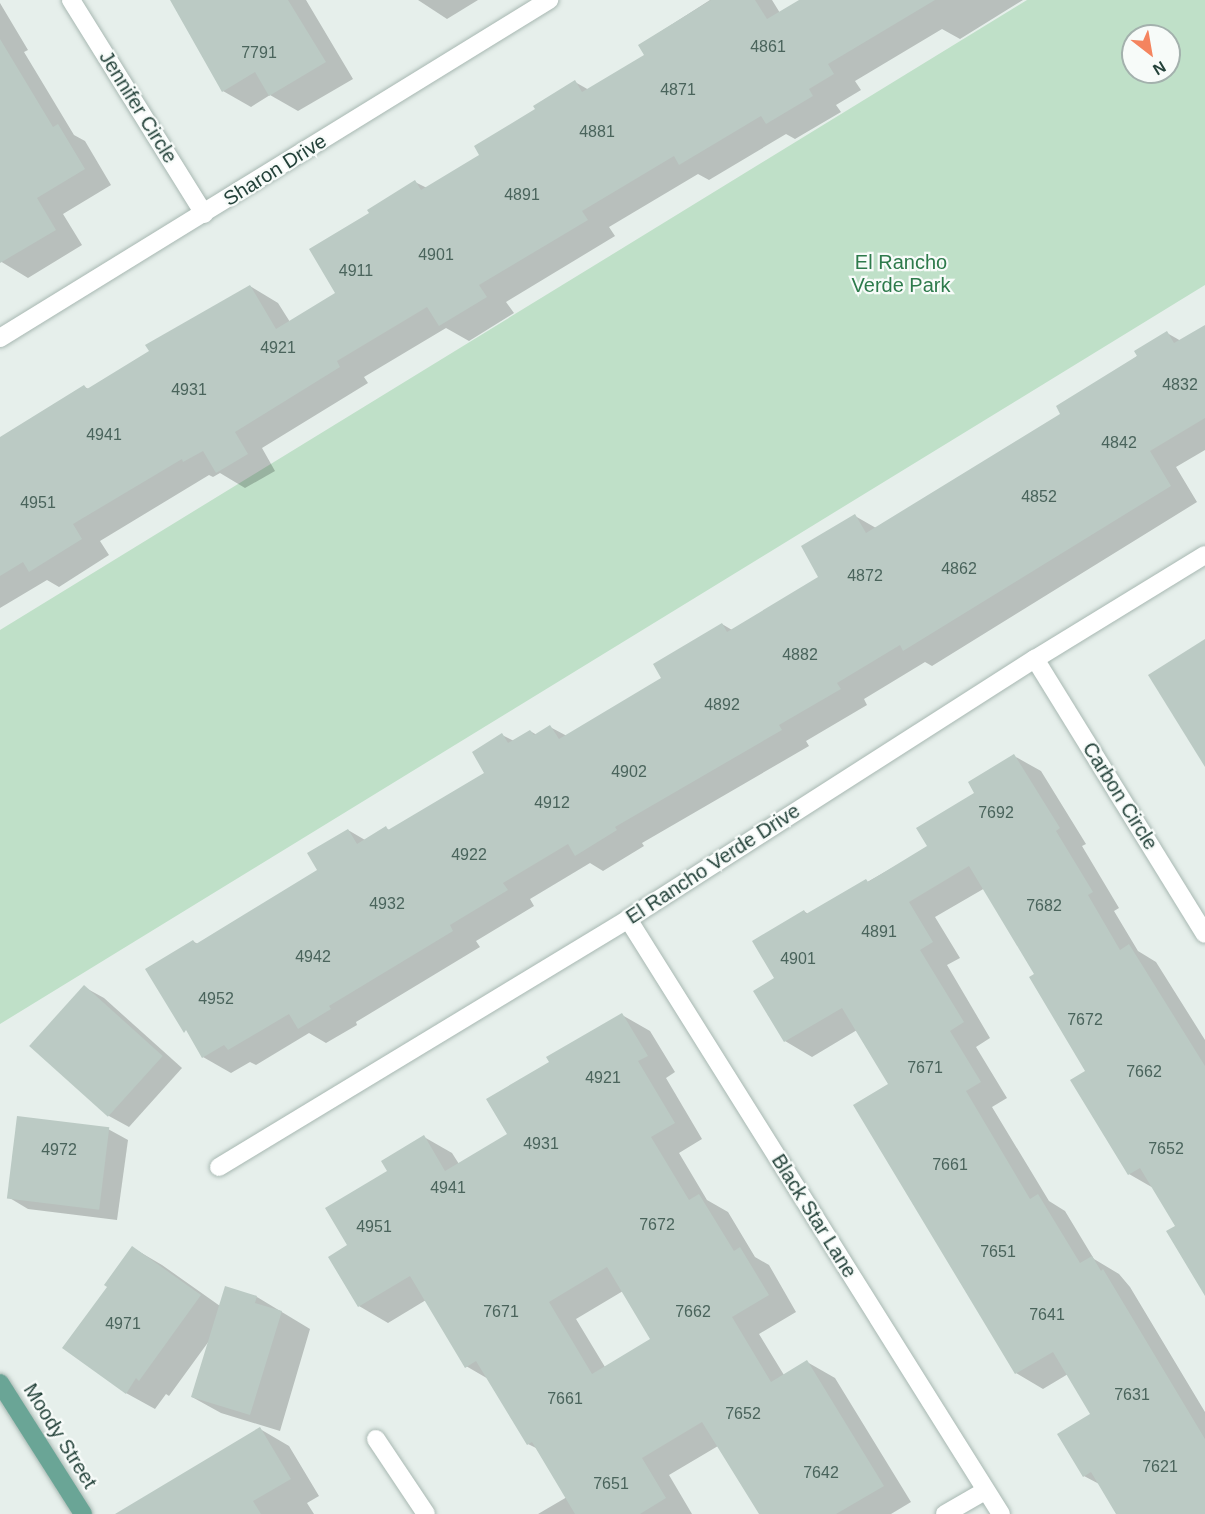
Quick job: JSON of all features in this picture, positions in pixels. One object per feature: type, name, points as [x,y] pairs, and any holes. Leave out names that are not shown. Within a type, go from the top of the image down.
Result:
[{"type":"main road","name":"Moody Street","points":[[0,1383],[82,1514]]},
{"type":"street","name":"Jennifer Circle","points":[[71,0],[204,214]]},
{"type":"street","name":"Sharon Drive","points":[[0,338],[549,0]]},
{"type":"street","name":"El Rancho Verde Drive","points":[[219,1167],[628,919],[1035,659],[1205,555]]},
{"type":"street","name":"Carbon Circle","points":[[1035,659],[1205,934]]},
{"type":"street","name":"Black Star Lane","points":[[628,919],[1001,1514]]},
{"type":"street","points":[[376,1439],[426,1514]]},
{"type":"street","points":[[945,1514],[986,1491]]},
{"type":"green space","name":"El Rancho Verde Park","points":[[1027,0],[1205,0],[1205,285],[0,1024],[0,630]]},
{"type":"building","points":[[170,0],[288,0],[326,62],[269,96],[255,72],[222,92]]},
{"type":"building","points":[[711,0],[755,0],[767,19],[799,0],[935,0],[828,64],[834,74],[809,89],[813,96],[766,124],[761,116],[679,165],[674,156],[582,211],[588,220],[479,285],[487,297],[439,326],[427,307],[337,361],[340,367],[235,432],[248,454],[216,473],[203,451],[183,462],[182,459],[73,524],[82,539],[29,572],[23,562],[0,576],[0,437],[84,385],[87,389],[149,351],[145,345],[250,285],[276,329],[335,293],[309,249],[369,213],[367,210],[415,180],[421,190],[479,155],[474,146],[535,109],[533,106],[575,80],[582,92],[644,55],[638,45]]},
{"type":"building","points":[[0,39],[53,127],[58,124],[85,169],[37,198],[56,230],[0,263]]},
{"type":"building","points":[[1205,325],[1205,418],[1150,451],[1171,486],[903,651],[900,645],[837,683],[841,689],[779,725],[782,730],[615,827],[617,830],[575,856],[568,844],[503,883],[508,890],[450,925],[453,931],[329,1006],[331,1009],[298,1029],[289,1014],[228,1050],[224,1045],[202,1058],[186,1030],[184,1033],[145,969],[193,940],[196,944],[317,870],[307,853],[348,829],[357,844],[386,826],[388,830],[484,773],[472,752],[502,733],[508,743],[530,730],[534,735],[550,725],[559,739],[661,678],[653,664],[722,623],[727,632],[818,577],[801,546],[855,514],[866,533],[1060,414],[1056,406],[1137,356],[1134,351],[1167,331],[1174,343]]},
{"type":"building","points":[[1205,639],[1205,767],[1148,675]]},
{"type":"building","points":[[1014,754],[1060,828],[1056,831],[1093,892],[1088,895],[1120,950],[1129,944],[1205,1066],[1205,1296],[1166,1231],[1175,1226],[1140,1168],[1128,1175],[1070,1080],[1085,1071],[1029,977],[1034,974],[969,866],[909,902],[933,942],[920,950],[964,1022],[950,1031],[981,1082],[966,1091],[1030,1199],[1038,1194],[1080,1263],[1092,1256],[1101,1271],[1103,1269],[1205,1439],[1205,1514],[1116,1514],[1091,1472],[1083,1477],[1057,1434],[1090,1414],[1053,1352],[1015,1374],[853,1105],[888,1084],[842,1008],[784,1042],[753,991],[774,978],[752,941],[804,910],[806,914],[866,879],[868,882],[927,846],[916,828],[974,793],[968,782]]},
{"type":"building","points":[[84,985],[163,1056],[108,1117],[29,1046]]},
{"type":"building","points":[[622,1013],[648,1056],[638,1061],[675,1123],[651,1137],[689,1200],[699,1194],[734,1251],[740,1247],[769,1295],[732,1317],[771,1382],[807,1360],[884,1486],[836,1514],[759,1514],[702,1422],[642,1458],[666,1498],[640,1514],[575,1514],[532,1442],[527,1445],[476,1361],[465,1368],[410,1276],[358,1307],[328,1257],[347,1245],[325,1208],[387,1171],[381,1161],[424,1135],[445,1171],[507,1134],[486,1099],[549,1062],[546,1057]],"holes":[[[607,1267],[650,1339],[592,1374],[549,1302]]]},
{"type":"building","points":[[17,1116],[109,1127],[99,1210],[7,1198]]},
{"type":"building","points":[[132,1246],[201,1295],[139,1381],[136,1378],[126,1394],[62,1348],[107,1287],[104,1285]]},
{"type":"building","points":[[225,1286],[257,1296],[255,1303],[282,1311],[250,1415],[191,1397]]},
{"type":"building","points":[[260,1427],[291,1479],[253,1501],[261,1514],[115,1514]]}]
